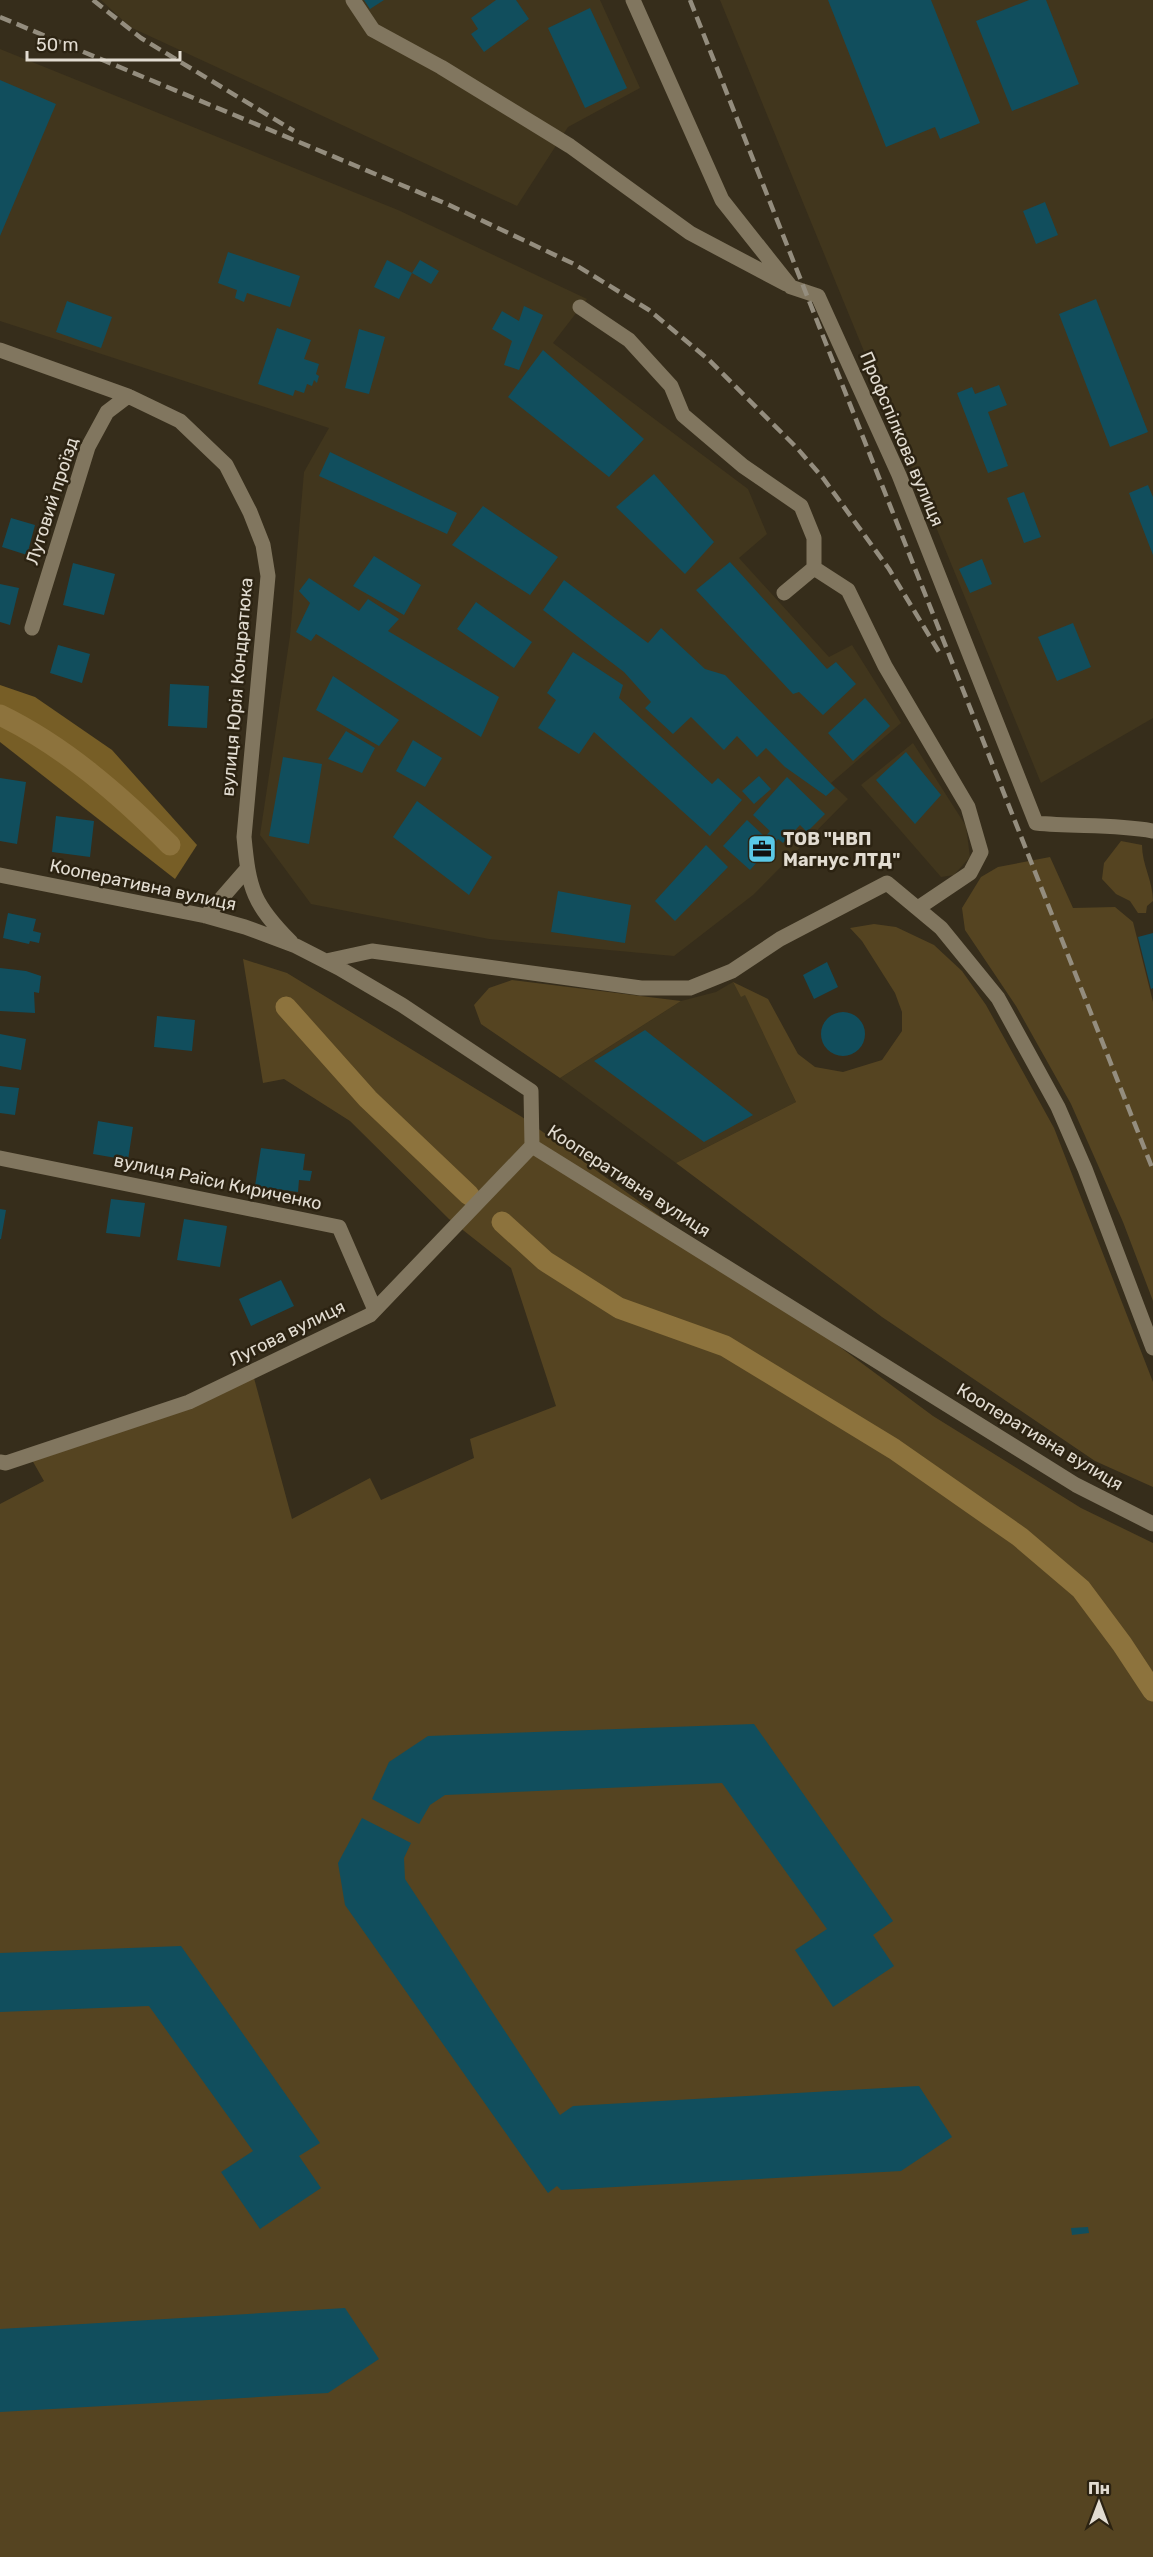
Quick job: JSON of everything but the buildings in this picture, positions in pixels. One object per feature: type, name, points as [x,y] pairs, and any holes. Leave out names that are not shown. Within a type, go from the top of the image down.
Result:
[{"type":"street","points":[[353,0],[373,30],[441,67],[570,146],[690,233],[791,287]]},
{"type":"street","points":[[633,0],[722,200],[791,287]]},
{"type":"street","name":"Профспілкова вулиця","points":[[791,287],[818,296],[899,475],[1036,823],[1072,827],[1124,826],[1153,831]]},
{"type":"street","points":[[579,307],[629,340],[671,386],[683,415],[743,466],[801,506],[814,538],[814,568]]},
{"type":"street","name":"вулиця Юрія Кондратюка","points":[[0,350],[128,396],[180,421],[226,465],[250,512],[263,545],[268,576],[244,837],[247,869],[253,893],[266,917],[296,946]]},
{"type":"street","name":"Луговий проїзд","points":[[32,628],[88,447],[107,412],[128,396]]},
{"type":"street","points":[[784,593],[814,568]]},
{"type":"street","points":[[814,568],[848,591],[885,666],[969,807],[981,852],[970,873],[918,908]]},
{"type":"street","points":[[206,916],[247,869]]},
{"type":"street","name":"Кооперативна вулиця","points":[[0,875],[206,916],[245,927],[296,946],[326,962],[402,1005],[531,1091],[532,1146],[1076,1485],[1153,1524]]},
{"type":"street","points":[[326,962],[372,951],[641,988],[690,988],[732,971],[780,939],[887,883],[941,928],[998,998],[1058,1107],[1153,1348]]},
{"type":"street","name":"Лугова вулиця","points":[[0,1462],[6,1463],[189,1402],[370,1315],[532,1146]]},
{"type":"street","name":"вулиця Раїси Кириченко","points":[[0,1158],[339,1227],[375,1310]]},
{"type":"shaded area","points":[[101,0],[600,0],[640,88],[568,127],[517,206],[130,27]]},
{"type":"shaded area","points":[[720,0],[1153,0],[1153,718],[1041,783]]},
{"type":"shaded area","points":[[0,49],[398,210],[587,299],[553,343],[748,489],[767,534],[739,558],[829,657],[852,645],[901,723],[831,783],[848,799],[753,895],[674,956],[489,939],[311,904],[260,835],[290,636],[304,472],[329,428],[0,321]]},
{"type":"shaded area","points":[[0,685],[35,697],[112,750],[197,845],[175,879],[0,742]]},
{"type":"shaded area","points":[[913,743],[966,826],[970,857],[954,875],[941,877],[861,785]]},
{"type":"shaded area","points":[[1121,841],[1142,845],[1153,901],[1147,906],[1146,913],[1138,913],[1130,901],[1116,894],[1102,879],[1104,863]]},
{"type":"shaded area","points":[[1050,857],[1073,908],[1115,907],[1133,922],[1153,1002],[1153,1301],[1123,1222],[1071,1104],[1016,1006],[965,930],[962,908],[981,877],[998,867]]},
{"type":"shaded area","points":[[874,924],[896,927],[934,945],[962,971],[986,1005],[1054,1128],[1153,1382],[1153,1487],[1095,1461],[882,1317],[676,1163],[796,1102],[745,995],[741,997],[733,982],[768,999],[798,1054],[815,1067],[843,1072],[882,1060],[902,1031],[902,1012],[895,993],[862,941],[850,928]]},
{"type":"shaded area","points":[[243,959],[287,973],[522,1117],[933,1416],[1081,1508],[1153,1543],[1153,2557],[0,2557],[0,1504],[44,1481],[32,1460],[254,1378],[292,1519],[370,1478],[381,1500],[474,1458],[470,1439],[556,1406],[511,1268],[449,1219],[350,1121],[284,1079],[263,1083]]},
{"type":"shaded area","points":[[512,980],[681,1001],[560,1078],[481,1024],[474,1005],[489,988]]},
{"type":"shaded area","points":[[733,982],[741,996],[745,994],[796,1102],[676,1163],[560,1078],[681,1001],[716,992]]},
{"type":"waterway","points":[[0,715],[47,741],[90,773],[170,845]]},
{"type":"waterway","points":[[286,1007],[368,1099],[469,1195]]},
{"type":"waterway","points":[[502,1222],[545,1261],[619,1308],[725,1346],[894,1449],[1020,1537],[1081,1589],[1153,1691]]},
{"type":"railway","points":[[93,0],[141,38],[294,131]]},
{"type":"railway","points":[[690,0],[1153,1170]]},
{"type":"railway","points":[[0,17],[447,204],[574,264],[649,310],[709,360],[797,448],[823,478],[889,569],[939,652]]},
{"type":"place","name":"ТОВ \"НВП Магнус ЛТД\"","points":[[762,849]]}]
